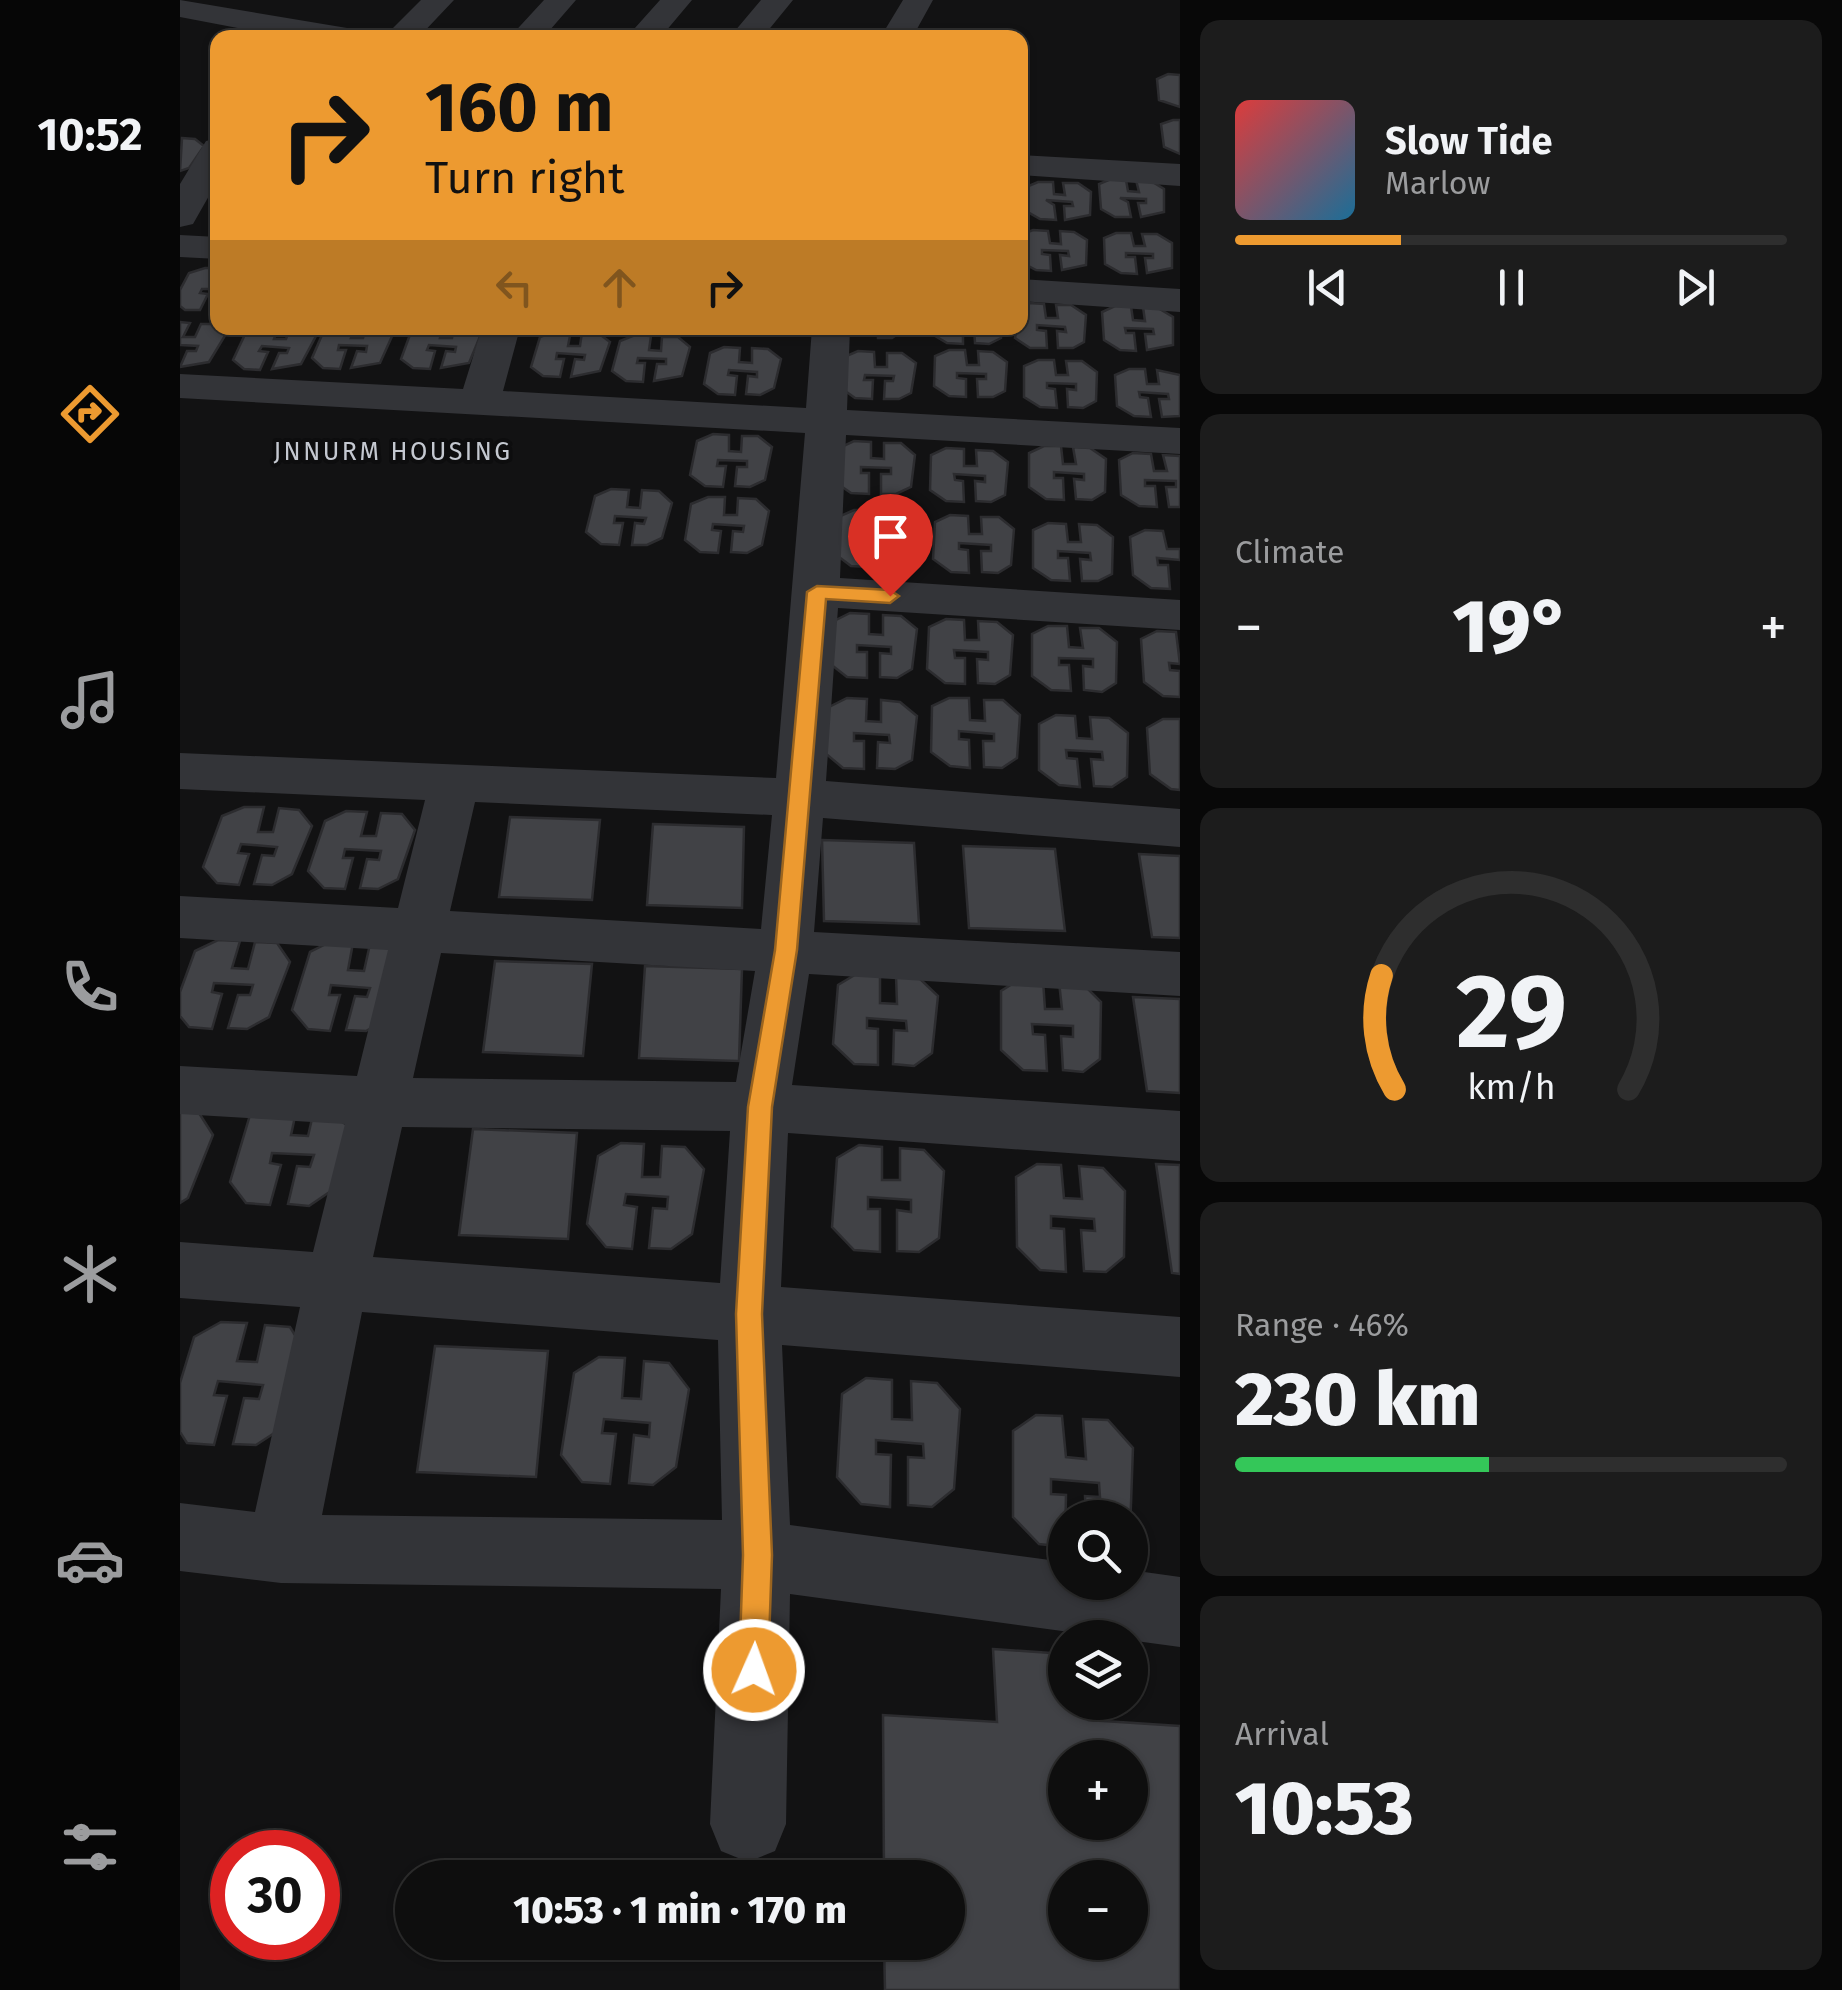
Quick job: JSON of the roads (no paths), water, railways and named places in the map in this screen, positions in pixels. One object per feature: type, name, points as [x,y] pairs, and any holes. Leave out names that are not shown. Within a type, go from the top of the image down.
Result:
[{"type":"street","points":[[286,28],[319,0]]},
{"type":"street","points":[[408,30],[439,0]]},
{"type":"street","points":[[533,30],[561,0]]},
{"type":"street","points":[[649,30],[677,0]]},
{"type":"street","points":[[752,30],[778,0]]},
{"type":"street","points":[[901,30],[918,0]]},
{"type":"street","points":[[196,6],[298,30]]},
{"type":"street","points":[[180,216],[210,139]]},
{"type":"street","points":[[1028,166],[1180,175]]},
{"type":"street","points":[[180,246],[210,248]]},
{"type":"street","points":[[1028,291],[1180,301]]},
{"type":"street","points":[[478,403],[499,335]]},
{"type":"street","points":[[748,1824],[758,1555],[749,1314],[760,1107],[786,950],[800,798],[817,592],[829,335]]},
{"type":"street","points":[[180,386],[1180,441]]},
{"type":"street","points":[[817,592],[1180,615]]},
{"type":"street","points":[[180,771],[800,798],[1180,828]]},
{"type":"street","points":[[282,1549],[336,1285],[454,784]]},
{"type":"street","points":[[180,918],[1180,974]]},
{"type":"street","points":[[180,1090],[382,1102],[760,1107],[1180,1136]]},
{"type":"street","points":[[180,1270],[1180,1347]]},
{"type":"street","points":[[180,1537],[282,1549],[758,1555],[1180,1612]]},
{"type":"district","name":"JNNURM HOUSING","points":[[393,452]]}]
